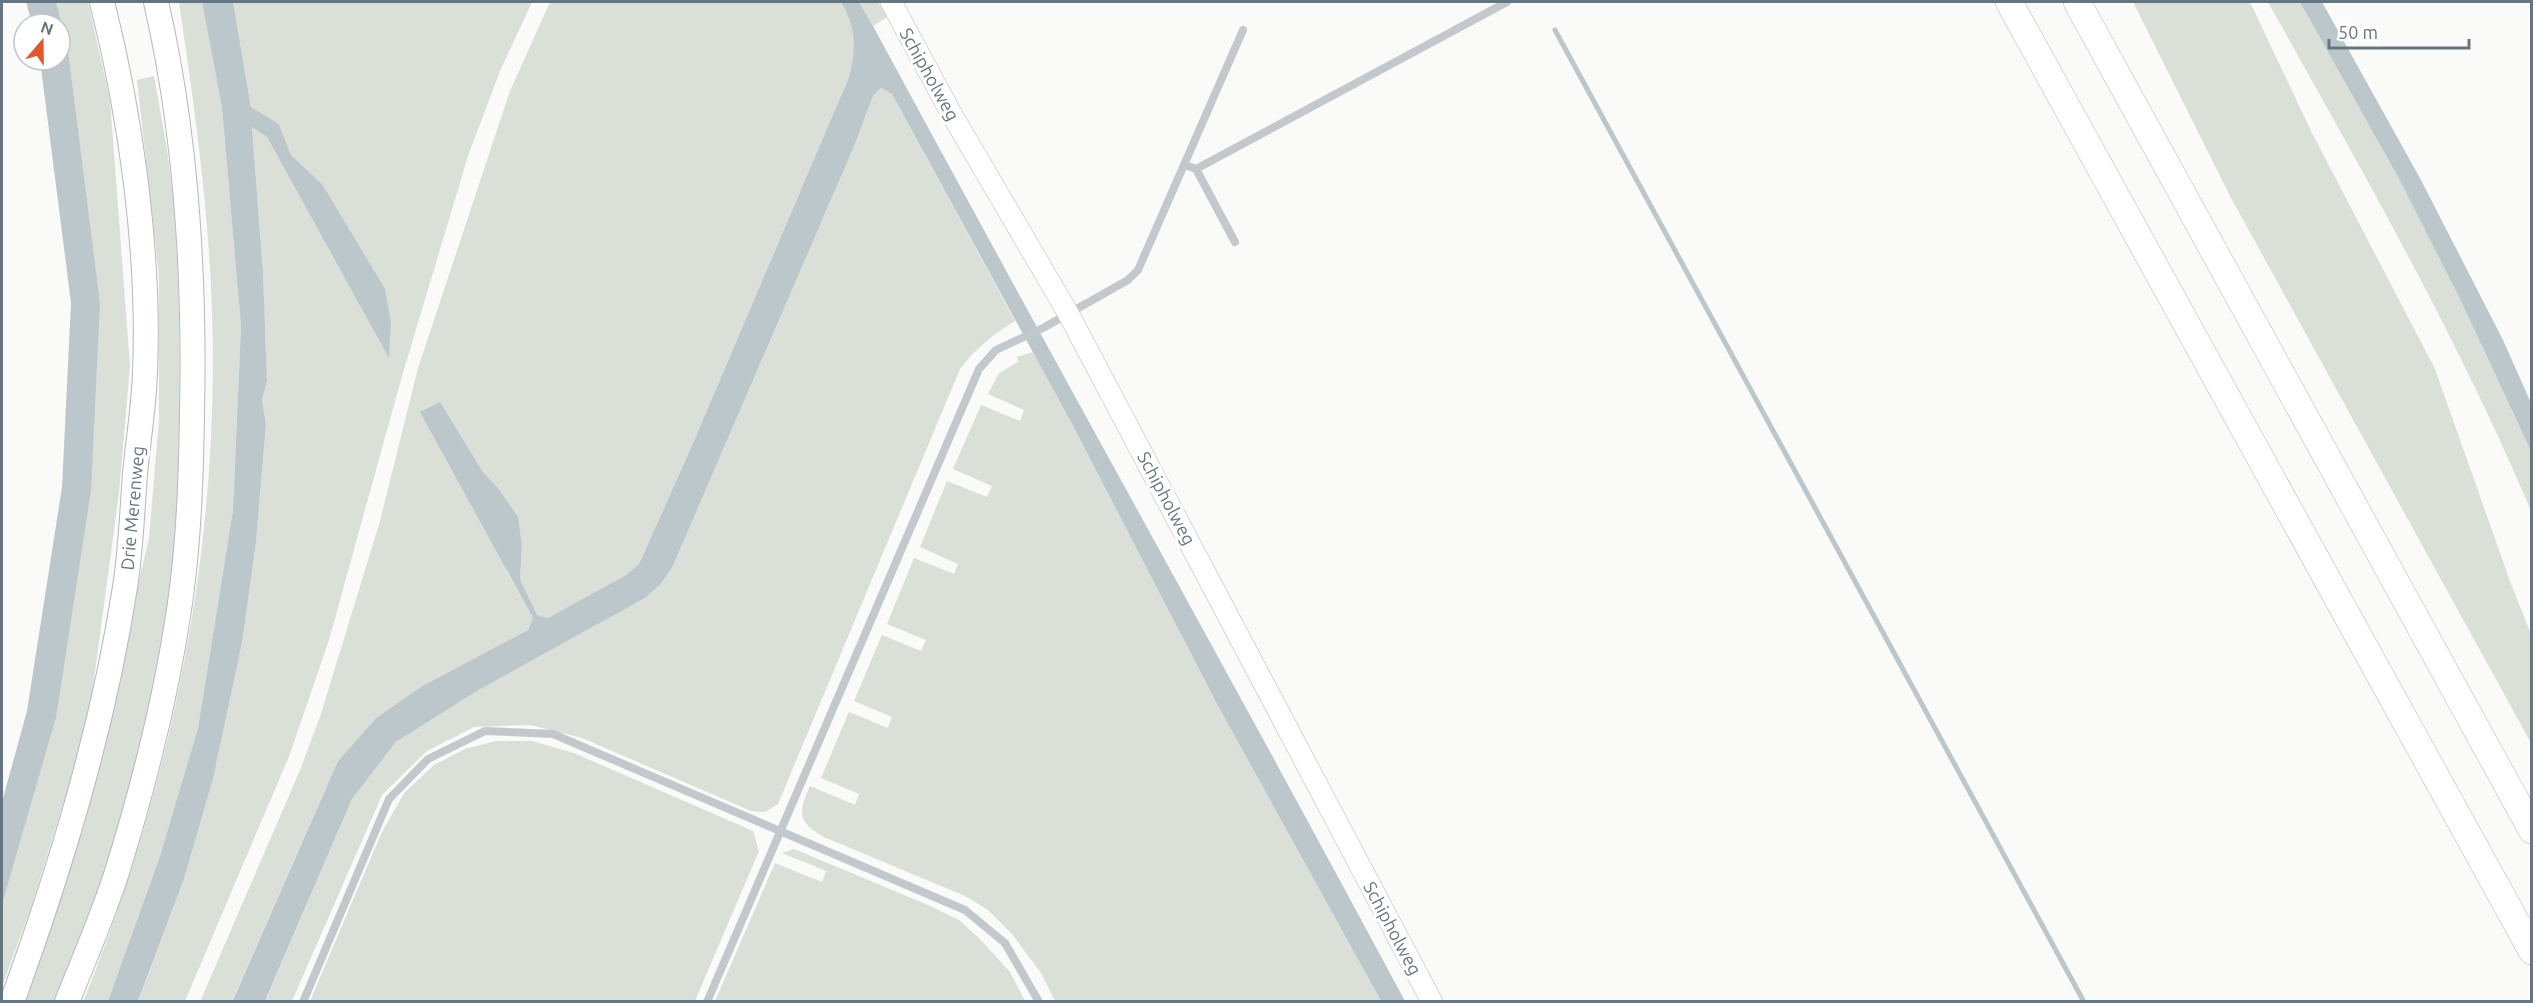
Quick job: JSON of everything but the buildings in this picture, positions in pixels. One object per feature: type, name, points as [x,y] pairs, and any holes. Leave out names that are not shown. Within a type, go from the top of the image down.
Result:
[{"type":"highway","name":"Drie Merenweg","points":[[12,1002],[66,843],[112,661],[126,584],[145,372],[144,285],[138,205],[115,52],[102,2]]},
{"type":"highway","points":[[68,1002],[117,874],[149,754],[180,603],[191,505],[194,332],[189,242],[183,168],[156,2]]},
{"type":"highway","points":[[2009,2],[2532,951]]},
{"type":"highway","points":[[2077,2],[2532,830]]},
{"type":"main road","name":"Schipholweg","points":[[891,2],[951,113],[1068,313],[1432,1002]]},
{"type":"lane","points":[[1196,169],[1507,2]]},
{"type":"lane","points":[[707,1002],[979,369],[996,350],[1043,328],[1128,280],[1138,270],[1244,30]]},
{"type":"lane","points":[[1185,165],[1196,169],[1235,242]]},
{"type":"lane","points":[[303,1002],[390,799],[429,759],[485,730],[553,734],[964,910],[1005,943],[1039,1002]]},
{"type":"shaded area","points":[[26,2],[56,2],[59,12],[29,12]]},
{"type":"shaded area","points":[[56,2],[88,2],[110,100],[130,366],[119,493],[88,724],[31,907],[2,987],[2,905],[56,718],[100,302],[71,72],[72,12],[59,12]]},
{"type":"shaded area","points":[[179,2],[202,2],[222,108],[241,326],[233,510],[198,728],[160,856],[108,1001],[83,1002],[142,835],[165,750],[184,663],[198,576],[208,489],[212,400],[212,312],[208,234]]},
{"type":"shaded area","points":[[202,2],[233,2],[251,107],[279,124],[291,155],[322,184],[385,289],[391,323],[389,358],[267,137],[252,127],[263,271],[267,381],[262,400],[266,425],[256,543],[242,643],[213,779],[184,879],[138,1001],[108,1001],[160,856],[198,728],[233,510],[241,326],[222,108]]},
{"type":"shaded area","points":[[233,2],[532,2],[500,71],[468,156],[402,376],[329,640],[290,754],[185,1001],[138,1002],[184,879],[213,779],[242,643],[256,543],[266,426],[262,400],[267,381],[263,271],[252,126],[267,137],[389,356],[391,323],[322,184],[291,155],[279,124],[251,107]]},
{"type":"shaded area","points":[[550,2],[841,2],[850,21],[854,38],[854,56],[849,77],[639,564],[626,575],[548,618],[537,615],[520,579],[522,548],[497,487],[482,471],[506,570],[533,618],[528,630],[422,686],[376,718],[338,761],[232,1001],[200,1002],[300,770],[320,717],[380,521],[418,368],[510,91]]},
{"type":"shaded area","points":[[841,2],[859,2],[873,26],[1405,1001],[1381,1001],[1217,704],[1071,422],[892,94],[881,88],[873,96],[855,144],[672,568],[660,585],[645,598],[477,691],[396,742],[352,799],[265,1001],[232,1002],[338,761],[376,718],[422,686],[528,630],[533,618],[420,412],[440,402],[482,471],[497,487],[518,517],[522,548],[520,579],[537,615],[548,618],[626,575],[639,564],[849,77],[854,38],[850,21]]},
{"type":"shaded area","points":[[859,2],[878,2],[887,17],[873,26]]},
{"type":"shaded area","points":[[2133,2],[2250,2],[2312,133],[2435,369],[2531,634],[2531,743],[2230,196]]},
{"type":"shaded area","points":[[2268,2],[2300,2],[2398,177],[2459,297],[2531,451],[2531,511],[2472,381],[2407,253]]},
{"type":"shaded area","points":[[2300,2],[2322,2],[2421,180],[2503,340],[2531,403],[2531,451],[2459,297],[2398,177]]},
{"type":"shaded area","points":[[42,72],[71,72],[100,302],[91,490],[56,718],[2,905],[2,802],[27,711],[62,487],[71,303]]},
{"type":"shaded area","points":[[154,76],[171,179],[178,273],[179,336],[176,523],[163,645],[139,759],[115,841],[57,1001],[21,1002],[128,627],[149,538],[159,420],[159,276],[137,80]]},
{"type":"shaded area","points":[[881,88],[892,94],[1015,321],[985,342],[960,369],[778,804],[765,812],[751,811],[582,738],[530,725],[474,727],[427,751],[382,795],[292,1001],[265,1002],[352,799],[396,742],[477,691],[645,598],[660,585],[672,568],[855,144],[873,96]]},
{"type":"shaded area","points":[[1033,352],[1217,704],[1381,1001],[1055,1001],[1041,973],[1012,934],[988,910],[965,896],[824,837],[809,826],[802,816],[803,803],[810,786],[855,805],[859,794],[821,778],[849,712],[888,728],[892,717],[854,701],[882,635],[921,651],[926,640],[887,624],[914,558],[954,574],[958,564],[920,547],[947,481],[987,497],[992,486],[953,469],[981,405],[1020,421],[1024,410],[988,394],[999,373],[1018,362],[1017,357]]},
{"type":"shaded area","points":[[496,741],[532,741],[574,753],[753,831],[759,851],[695,1001],[310,1001],[381,834],[404,793],[434,765],[465,749]]},
{"type":"shaded area","points":[[794,849],[959,920],[1010,972],[1025,1001],[715,1001],[775,863],[822,882],[826,871],[782,853]]},
{"type":"waterway","points":[[1555,30],[2084,1002]]}]
